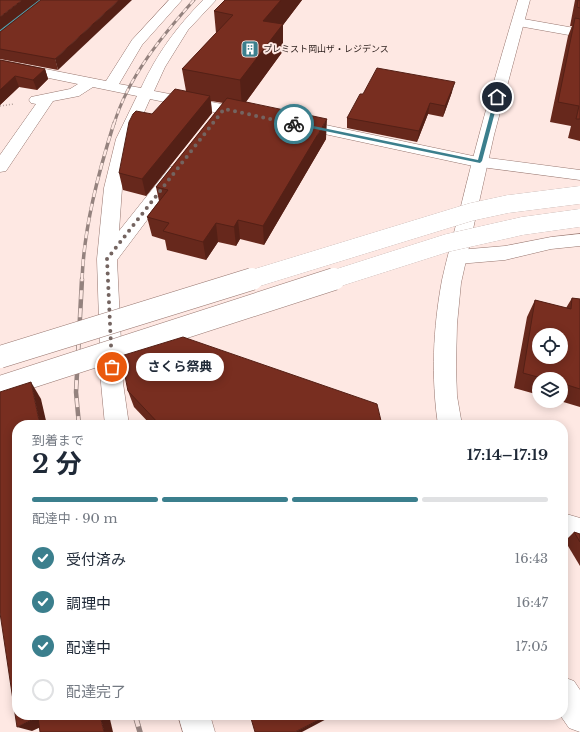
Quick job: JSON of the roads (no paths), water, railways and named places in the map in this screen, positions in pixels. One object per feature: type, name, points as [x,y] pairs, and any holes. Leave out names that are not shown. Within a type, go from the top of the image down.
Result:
[{"type":"street","points":[[110,86],[137,43],[176,0]]},
{"type":"street","points":[[116,420],[112,383],[107,259],[114,188],[124,139],[158,67],[183,28],[210,0]]},
{"type":"street","points":[[449,420],[443,376],[445,340],[453,272],[458,258],[480,161],[524,0]]},
{"type":"street","points":[[518,22],[580,33]]},
{"type":"street","points":[[0,64],[146,93],[220,116],[263,117]]},
{"type":"street","points":[[0,167],[42,99],[74,93],[91,82]]},
{"type":"street","points":[[286,122],[480,161],[543,172],[580,175]]},
{"type":"street","points":[[107,259],[185,159]]},
{"type":"street","points":[[0,357],[463,215],[508,204],[580,195]]},
{"type":"street","points":[[0,387],[447,243],[522,226],[580,218]]},
{"type":"street","points":[[458,258],[505,253],[551,243],[580,240]]},
{"type":"street","points":[[568,527],[580,531]]},
{"type":"street","points":[[568,699],[580,717]]},
{"type":"street","points":[[195,720],[199,732]]},
{"type":"waterway","points":[[0,31],[41,0]]},
{"type":"railway","points":[[114,124],[128,90],[147,58],[194,0]]},
{"type":"railway","points":[[82,280],[83,260],[89,220],[114,123]]},
{"type":"railway","points":[[79,420],[76,392],[82,279]]},
{"type":"railway","points":[[136,720],[140,732]]},
{"type":"place","name":"プレミスト岡山ザ・レジデンス","points":[[250,49]]},
{"type":"place","name":"さくら祭典","points":[[112,367]]}]
